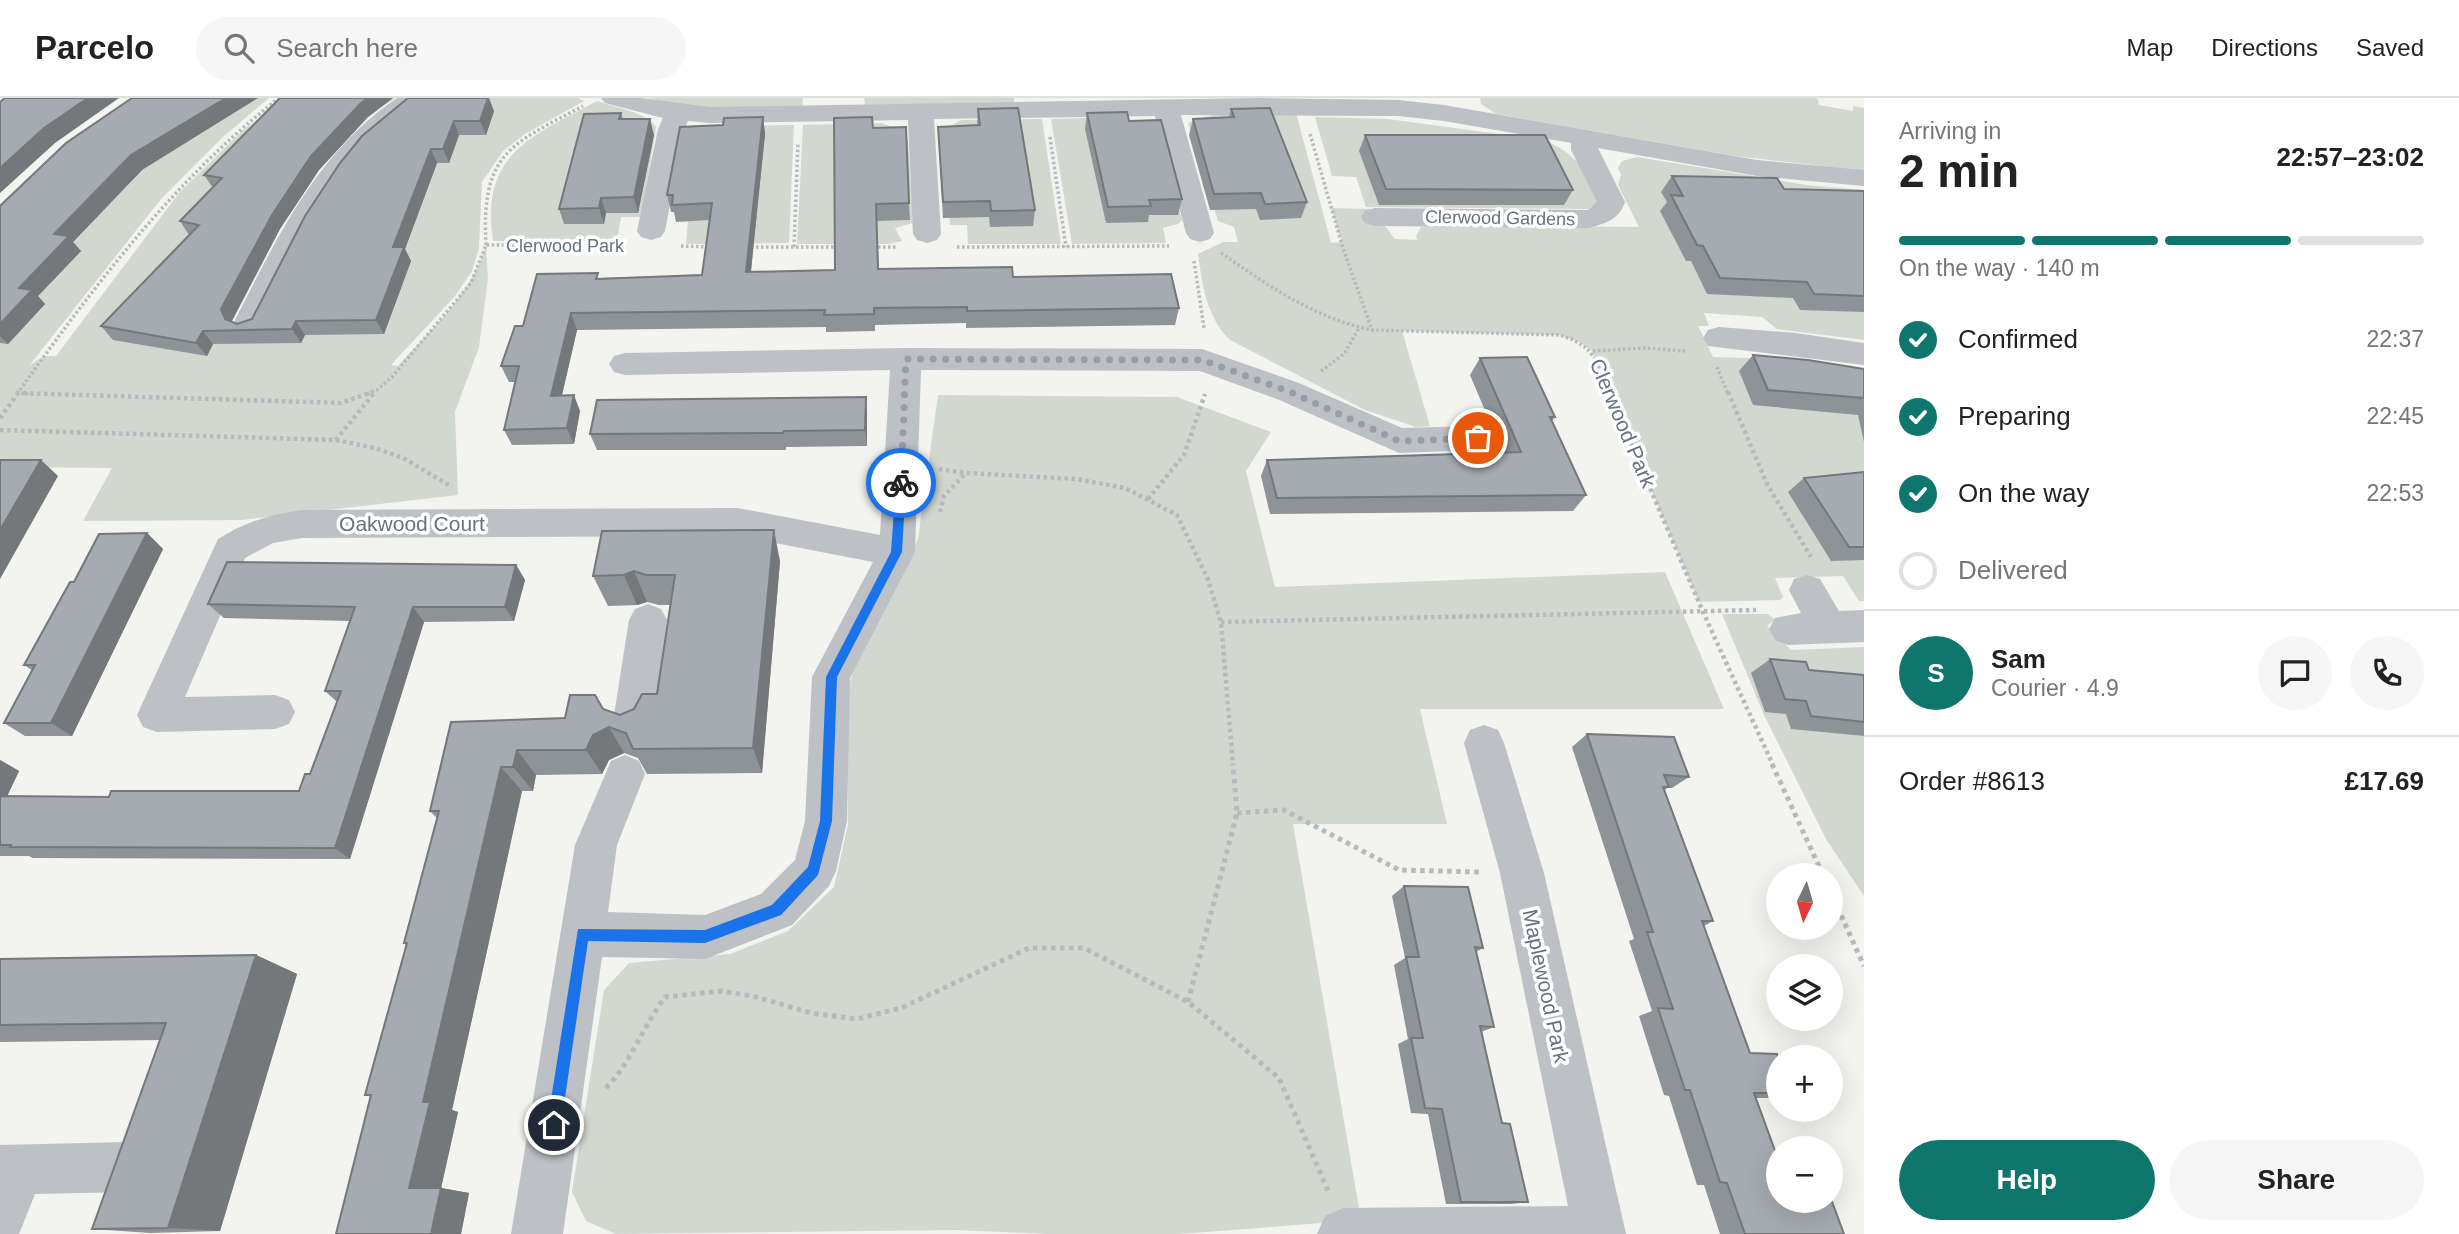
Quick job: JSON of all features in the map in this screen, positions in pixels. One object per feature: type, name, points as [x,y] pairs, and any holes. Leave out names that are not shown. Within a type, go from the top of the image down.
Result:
[{"type":"street","points":[[248,324],[322,185],[370,129],[414,98]]},
{"type":"street","points":[[603,99],[679,113],[798,114],[1166,108],[1272,102],[1302,106],[1415,110],[1757,168],[1864,178]]},
{"type":"street","points":[[1166,108],[1197,242]]},
{"type":"street","points":[[921,112],[927,239]]},
{"type":"street","name":"Clerwood Park","points":[[651,237],[671,129],[679,113]]},
{"type":"street","name":"Clerwood Gardens","points":[[1390,223],[1589,219],[1603,214],[1610,209],[1611,202],[1584,150],[1585,137]]},
{"type":"street","points":[[1728,337],[1864,354]]},
{"type":"street","points":[[582,934],[705,937],[776,910],[814,871],[826,821],[831,677],[897,552],[906,359]]},
{"type":"street","points":[[625,364],[906,359],[1207,361],[1288,391],[1399,441],[1478,438]]},
{"type":"street","name":"Oakwood Court","points":[[275,712],[157,715],[230,550],[250,536],[275,527],[302,524],[480,522],[738,522],[897,552]]},
{"type":"street","points":[[1811,578],[1846,626]]},
{"type":"street","points":[[633,721],[648,620]]},
{"type":"street","points":[[1788,629],[1846,626]]},
{"type":"street","name":"Maplewood Park","points":[[1345,1234],[1599,1233],[1522,873],[1484,743]]},
{"type":"street","points":[[537,1234],[596,845],[625,774]]},
{"type":"street","points":[[0,1218],[10,1170],[126,1167]]},
{"type":"path","points":[[0,418],[61,332],[178,188],[234,133],[279,98]]},
{"type":"path","points":[[486,245],[488,184],[508,152],[529,135],[603,99]]},
{"type":"path","points":[[1302,106],[1347,260],[1372,330]]},
{"type":"path","points":[[1046,110],[1066,247]]},
{"type":"path","points":[[794,247],[798,114]]},
{"type":"path","name":"Clerwood Park","points":[[16,393],[325,404],[360,398],[377,390],[392,377],[471,283],[486,245],[651,237],[714,247]]},
{"type":"path","points":[[868,247],[927,239],[1066,247],[1197,242],[1207,361],[1184,455],[1148,499]]},
{"type":"path","name":"Clerwood Park","points":[[1197,242],[1304,308],[1329,320],[1372,330],[1559,335],[1578,341],[1592,351],[1703,612],[1818,863]]},
{"type":"path","points":[[741,247],[843,247]]},
{"type":"path","points":[[1288,391],[1344,354],[1359,328]]},
{"type":"path","points":[[1592,351],[1611,352],[1728,337],[1767,484],[1811,578]]},
{"type":"path","points":[[336,440],[377,390]]},
{"type":"path","points":[[0,430],[336,440],[375,448],[405,459],[429,475],[486,504],[480,522]]},
{"type":"path","points":[[897,552],[926,546],[936,528],[944,496],[966,473],[1076,479],[1125,488],[1177,515],[1208,577],[1220,622],[1237,813],[1188,1002]]},
{"type":"path","points":[[1220,622],[1769,610],[1788,629]]},
{"type":"path","points":[[1237,813],[1284,810],[1399,870],[1522,873]]},
{"type":"path","points":[[1843,919],[1864,966]]},
{"type":"path","points":[[1855,944],[1864,946]]},
{"type":"path","points":[[598,1095],[617,1077],[647,1021],[665,997],[722,991],[757,996],[811,1013],[857,1019],[901,1008],[1029,948],[1084,948],[1188,1002],[1279,1078],[1345,1234]]},
{"type":"shaded area","points":[[164,98],[269,98],[224,136],[161,199],[29,366],[43,356],[56,356],[179,193],[242,131],[287,98],[395,98],[355,125],[311,171],[217,335],[258,335],[436,98],[578,98],[584,101],[525,134],[503,151],[482,182],[479,248],[472,271],[455,296],[391,365],[398,366],[461,295],[480,263],[486,245],[488,279],[479,347],[455,412],[458,495],[241,520],[83,521],[112,468],[0,467],[0,241]]},
{"type":"shaded area","points":[[648,98],[803,98],[802,107],[744,108],[706,107]]},
{"type":"shaded area","points":[[864,98],[1014,98],[1014,103],[865,105]]},
{"type":"shaded area","points":[[1480,98],[1814,98],[1818,99],[1819,105],[1853,111],[1853,106],[1864,108],[1864,171],[1735,156],[1496,114],[1481,104]]},
{"type":"shaded area","points":[[597,101],[645,117],[656,127],[642,217],[621,217],[617,241],[493,241],[491,211],[494,187],[503,168],[515,152],[532,138]]},
{"type":"shaded area","points":[[1296,113],[1331,243],[1342,242],[1331,208],[1372,209],[1378,224],[1385,226],[1395,239],[1417,240],[1416,236],[1421,227],[1437,225],[1639,227],[1618,185],[1621,175],[1618,168],[1622,161],[1637,157],[1807,185],[1864,190],[1864,340],[1777,329],[1762,317],[1704,313],[1709,326],[1698,326],[1713,357],[1784,359],[1864,370],[1864,601],[1859,601],[1843,576],[1775,578],[1783,597],[1780,600],[1699,602],[1592,351],[1580,342],[1559,335],[1402,331],[1430,426],[1416,427],[1365,410],[1230,340],[1211,311],[1198,254],[1223,242],[1238,242],[1234,227],[1218,221],[1188,123],[1212,115]]},
{"type":"shaded area","points":[[1117,117],[1148,124],[1171,180],[1182,220],[1178,224],[1163,228],[1166,243],[1072,244],[1051,119]]},
{"type":"shaded area","points":[[1315,117],[1388,119],[1542,140],[1564,150],[1572,157],[1601,201],[1588,209],[1366,207],[1356,177],[1332,176]]},
{"type":"shaded area","points":[[1042,119],[1061,244],[968,244],[967,225],[950,225],[942,142],[946,129],[961,120]]},
{"type":"shaded area","points":[[881,123],[899,129],[908,140],[913,223],[895,228],[902,241],[888,244],[797,244],[803,125]]},
{"type":"shaded area","points":[[794,125],[789,243],[686,244],[688,221],[725,126]]},
{"type":"shaded area","points":[[938,395],[1177,397],[1271,432],[1246,471],[1275,587],[1665,572],[1724,709],[1420,709],[1447,824],[1293,824],[1361,1220],[1180,1234],[1049,1234],[956,1230],[616,1234],[586,1221],[572,1192],[604,990],[629,963],[730,954],[788,931],[834,887],[848,824],[847,695],[859,645],[897,586],[918,539]]},
{"type":"shaded area","points":[[1722,614],[1768,614],[1775,620],[1767,626],[1791,650],[1864,647],[1864,896],[1826,839],[1764,715]]},
{"type":"building","points":[[5,98],[88,98],[44,128],[0,168],[0,102]]},
{"type":"building","points":[[132,98],[226,98],[131,155],[54,234],[69,236],[19,288],[32,290],[0,324],[0,206],[66,143]]},
{"type":"building","points":[[280,98],[368,98],[311,156],[272,215],[221,309],[225,319],[237,324],[252,319],[305,216],[340,163],[362,136],[408,98],[488,98],[480,121],[454,121],[443,149],[431,149],[393,247],[404,247],[376,320],[296,321],[292,329],[203,331],[196,343],[101,326],[199,225],[180,221],[222,178],[204,175]]},
{"type":"building","points":[[1018,108],[1035,210],[991,211],[990,201],[943,202],[938,127],[980,125],[978,109]]},
{"type":"building","points":[[1270,108],[1307,202],[1265,204],[1261,193],[1214,194],[1193,119],[1234,117],[1231,109]]},
{"type":"building","points":[[1127,112],[1129,121],[1161,120],[1182,199],[1149,200],[1151,206],[1108,207],[1087,113]]},
{"type":"building","points":[[621,113],[619,119],[650,119],[634,197],[601,198],[599,208],[559,209],[584,114]]},
{"type":"building","points":[[763,117],[746,272],[835,270],[834,118],[872,117],[873,128],[906,127],[909,203],[876,204],[878,269],[1012,267],[1013,277],[1171,274],[1179,308],[967,311],[967,307],[874,308],[874,314],[824,315],[825,310],[571,313],[551,396],[574,395],[567,428],[504,430],[519,366],[501,366],[515,326],[523,326],[537,274],[598,273],[596,279],[702,275],[712,203],[672,205],[673,195],[667,195],[680,127],[723,125],[724,118]]},
{"type":"building","points":[[1365,135],[1545,135],[1573,190],[1386,189]]},
{"type":"building","points":[[1672,176],[1777,178],[1784,189],[1864,191],[1864,296],[1814,294],[1807,282],[1720,278],[1703,246],[1697,245],[1671,195],[1683,196]]},
{"type":"building","points":[[1753,355],[1864,369],[1864,398],[1768,390]]},
{"type":"building","points":[[1527,357],[1555,417],[1550,417],[1586,495],[1277,498],[1267,460],[1521,452],[1480,358]]},
{"type":"building","points":[[866,397],[865,430],[590,434],[597,400]]},
{"type":"building","points":[[0,460],[41,460],[0,530]]},
{"type":"building","points":[[1864,472],[1864,547],[1849,547],[1804,478]]},
{"type":"building","points":[[774,530],[753,748],[633,749],[626,733],[609,727],[593,735],[586,750],[517,750],[513,767],[501,767],[423,1102],[430,1102],[409,1188],[441,1188],[431,1234],[336,1234],[371,1095],[365,1095],[407,943],[404,943],[439,811],[430,811],[451,722],[565,718],[570,695],[595,695],[603,709],[620,715],[634,709],[642,694],[657,694],[675,575],[646,575],[634,571],[624,575],[593,576],[602,531]]},
{"type":"building","points":[[147,533],[51,723],[4,723],[35,665],[24,665],[70,582],[74,582],[99,534]]},
{"type":"building","points":[[227,562],[516,565],[505,607],[413,607],[335,848],[0,845],[0,796],[109,797],[111,791],[299,791],[305,774],[310,774],[341,691],[325,691],[355,607],[208,604]]},
{"type":"building","points":[[1770,659],[1806,662],[1809,670],[1864,675],[1864,722],[1811,716],[1806,701],[1785,699]]},
{"type":"building","points":[[1587,734],[1674,737],[1689,777],[1664,775],[1669,787],[1663,787],[1713,921],[1702,921],[1750,1053],[1766,1054],[1766,1093],[1754,1093],[1770,1136],[1766,1136],[1766,1213],[1836,1213],[1844,1234],[1745,1234],[1727,1183],[1720,1182],[1690,1090],[1685,1090],[1658,1008],[1673,1009],[1647,932],[1653,932]]},
{"type":"building","points":[[1404,886],[1468,887],[1483,948],[1475,947],[1494,1027],[1480,1026],[1502,1123],[1510,1124],[1528,1202],[1461,1202],[1442,1109],[1425,1108],[1411,1038],[1423,1038],[1406,957],[1419,957]]},
{"type":"building","points":[[256,955],[168,1228],[92,1229],[166,1023],[0,1025],[0,959]]},
{"type":"way so far","points":[[901,483],[906,359],[1210,361],[1288,391],[1399,441],[1478,438]]},
{"type":"route","points":[[554,1125],[582,934],[705,937],[776,910],[814,871],[826,821],[831,677],[897,552],[901,483]]}]
